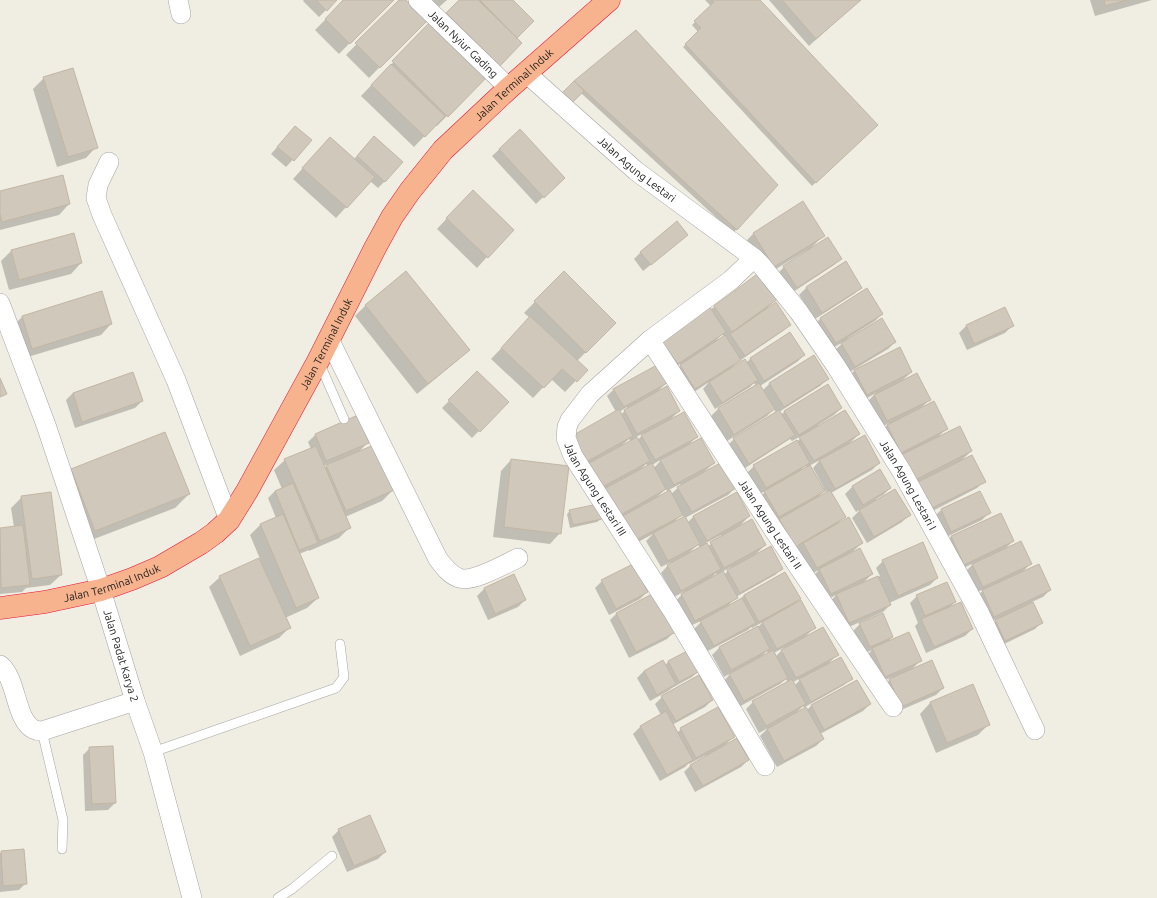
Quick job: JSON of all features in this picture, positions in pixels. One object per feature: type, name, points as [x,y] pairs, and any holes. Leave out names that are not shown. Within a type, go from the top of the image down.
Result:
[{"type":"highway","name":"Jalan Terminal Induk","points":[[0,608],[45,602],[101,590],[160,567],[201,543],[215,533],[228,520],[247,491],[318,361],[378,242],[392,217],[410,191],[443,150],[509,88],[608,0]]},
{"type":"street","name":"Jalan Nyiur Gading","points":[[418,0],[509,88]]},
{"type":"street","name":"Jalan Agung Lestari","points":[[526,73],[636,171],[754,258]]},
{"type":"street","points":[[109,162],[98,185],[96,198],[102,215],[176,380],[228,520]]},
{"type":"street","name":"Jalan Agung Lestari III","points":[[754,258],[731,280],[650,340],[590,394],[570,420],[567,427],[566,438],[576,461],[672,610],[765,766]]},
{"type":"street","name":"Jalan Agung Lestari I","points":[[754,258],[799,312],[836,366],[902,472],[979,612],[1034,730]]},
{"type":"street","name":"Jalan Padat Karya 2","points":[[0,303],[46,425],[101,590],[135,701],[153,752],[192,898]]},
{"type":"street","points":[[329,339],[438,559],[444,567],[451,574],[462,579],[473,578],[518,558]]},
{"type":"street","name":"Jalan Agung Lestari II","points":[[650,340],[770,525],[893,707]]},
{"type":"street","points":[[0,665],[11,682],[24,720],[32,729],[42,731],[135,701]]},
{"type":"lane","points":[[318,361],[344,419]]},
{"type":"lane","points":[[153,752],[336,688],[344,676],[340,644]]},
{"type":"lane","points":[[42,731],[63,820],[62,849]]},
{"type":"lane","points":[[278,898],[292,889],[332,856]]},
{"type":"building","points":[[316,0],[337,0],[327,11]]},
{"type":"building","points":[[343,0],[394,0],[350,44],[325,19]]},
{"type":"building","points":[[399,0],[406,0],[427,21],[380,68],[355,43]]},
{"type":"building","points":[[459,0],[478,0],[522,43],[500,66],[446,13]]},
{"type":"building","points":[[480,0],[513,0],[534,21],[517,38]]},
{"type":"building","points":[[711,0],[760,0],[878,125],[816,183],[685,44],[701,28],[694,21],[714,2]]},
{"type":"building","points":[[782,0],[861,0],[816,39]]},
{"type":"building","points":[[1104,0],[1127,0],[1105,6]]},
{"type":"building","points":[[430,22],[486,78],[448,117],[392,61]]},
{"type":"building","points":[[636,30],[778,185],[737,230],[574,81]]},
{"type":"building","points":[[391,64],[445,116],[425,137],[371,85]]},
{"type":"building","points":[[73,68],[98,148],[68,157],[43,77]]},
{"type":"building","points":[[574,81],[584,91],[572,103],[562,93]]},
{"type":"building","points":[[295,126],[312,140],[294,161],[277,147]]},
{"type":"building","points":[[520,129],[565,178],[544,198],[499,149]]},
{"type":"building","points":[[374,136],[403,162],[385,182],[357,156]]},
{"type":"building","points":[[330,137],[375,177],[347,208],[302,168]]},
{"type":"building","points":[[63,175],[70,204],[2,222],[0,214],[0,191]]},
{"type":"building","points":[[473,190],[514,230],[488,258],[446,218]]},
{"type":"building","points":[[803,201],[825,236],[774,267],[753,233]]},
{"type":"building","points":[[677,221],[688,235],[651,265],[640,252]]},
{"type":"building","points":[[74,233],[82,263],[19,280],[11,250]]},
{"type":"building","points":[[828,237],[842,259],[797,288],[783,266]]},
{"type":"building","points":[[846,261],[862,288],[822,313],[806,287]]},
{"type":"building","points":[[406,271],[470,350],[428,384],[365,305]]},
{"type":"building","points":[[564,271],[616,323],[586,353],[534,301]]},
{"type":"building","points":[[760,272],[779,298],[732,332],[714,306]]},
{"type":"building","points":[[867,288],[883,314],[836,343],[820,318]]},
{"type":"building","points":[[102,291],[112,324],[32,349],[22,316]]},
{"type":"building","points":[[776,302],[791,325],[745,356],[730,334]]},
{"type":"building","points":[[709,306],[726,332],[678,364],[660,339]]},
{"type":"building","points":[[1005,307],[1014,326],[974,344],[966,325]]},
{"type":"building","points":[[530,316],[588,370],[577,382],[562,369],[544,388],[501,348]]},
{"type":"building","points":[[882,318],[896,342],[855,367],[841,343]]},
{"type":"building","points":[[790,332],[805,355],[764,381],[750,358]]},
{"type":"building","points":[[725,335],[741,360],[695,389],[680,365]]},
{"type":"building","points":[[900,347],[912,372],[867,395],[854,370]]},
{"type":"building","points":[[814,355],[829,379],[784,407],[769,383]]},
{"type":"building","points":[[745,359],[758,380],[722,403],[709,382]]},
{"type":"building","points":[[657,365],[667,383],[624,407],[613,389]]},
{"type":"building","points":[[477,371],[509,402],[480,432],[448,400]]},
{"type":"building","points":[[133,372],[143,401],[82,422],[73,393]]},
{"type":"building","points":[[917,373],[931,400],[887,421],[874,395]]},
{"type":"building","points":[[0,378],[7,394],[0,397]]},
{"type":"building","points":[[759,383],[775,409],[734,435],[718,408]]},
{"type":"building","points":[[828,384],[842,408],[799,435],[784,411]]},
{"type":"building","points":[[667,386],[680,411],[637,434],[624,410]]},
{"type":"building","points":[[934,401],[948,429],[901,453],[887,425]]},
{"type":"building","points":[[619,409],[633,436],[586,462],[572,436]]},
{"type":"building","points":[[779,410],[795,435],[749,464],[733,438]]},
{"type":"building","points":[[845,410],[860,434],[814,461],[799,437]]},
{"type":"building","points":[[684,412],[698,437],[655,460],[641,435]]},
{"type":"building","points":[[358,415],[369,443],[326,461],[315,434]]},
{"type":"building","points":[[960,426],[972,451],[913,481],[901,455]]},
{"type":"building","points":[[165,432],[190,494],[95,531],[71,469]]},
{"type":"building","points":[[865,435],[880,463],[835,489],[819,460]]},
{"type":"building","points":[[637,437],[650,461],[597,490],[584,466]]},
{"type":"building","points":[[701,438],[715,463],[674,485],[660,460]]},
{"type":"building","points":[[797,440],[810,463],[766,488],[753,465]]},
{"type":"building","points":[[374,445],[394,490],[346,511],[326,465]]},
{"type":"building","points":[[316,446],[351,528],[320,541],[284,459]]},
{"type":"building","points":[[972,455],[986,482],[930,509],[916,483]]},
{"type":"building","points":[[511,459],[569,466],[561,534],[504,527]]},
{"type":"building","points":[[722,462],[736,488],[692,512],[677,487]]},
{"type":"building","points":[[652,463],[666,489],[617,517],[602,490]]},
{"type":"building","points":[[810,465],[825,491],[779,517],[764,491]]},
{"type":"building","points":[[880,469],[891,488],[863,505],[852,486]]},
{"type":"building","points":[[293,483],[318,543],[299,550],[275,491]]},
{"type":"building","points":[[895,489],[911,515],[874,537],[859,510]]},
{"type":"building","points":[[670,490],[683,515],[634,541],[621,517]]},
{"type":"building","points":[[830,490],[846,517],[795,547],[779,519]]},
{"type":"building","points":[[980,491],[991,513],[951,532],[941,509]]},
{"type":"building","points":[[51,492],[62,575],[32,579],[21,496]]},
{"type":"building","points":[[737,492],[750,516],[707,541],[693,516]]},
{"type":"building","points":[[598,504],[602,519],[573,525],[569,510]]},
{"type":"building","points":[[1001,513],[1014,541],[964,565],[951,536]]},
{"type":"building","points":[[283,514],[319,598],[296,608],[260,524]]},
{"type":"building","points":[[685,516],[700,544],[668,561],[653,533]]},
{"type":"building","points":[[849,517],[863,543],[817,568],[803,543]]},
{"type":"building","points":[[752,519],[766,545],[724,568],[710,542]]},
{"type":"building","points":[[23,525],[30,585],[1,588],[0,528]]},
{"type":"building","points":[[1021,541],[1032,564],[983,587],[972,564]]},
{"type":"building","points":[[923,542],[938,578],[898,596],[882,560]]},
{"type":"building","points":[[707,543],[721,569],[681,591],[667,565]]},
{"type":"building","points":[[771,546],[783,569],[740,593],[727,570]]},
{"type":"building","points":[[860,548],[873,574],[831,594],[819,569]]},
{"type":"building","points":[[259,558],[291,628],[250,646],[219,576]]},
{"type":"building","points":[[633,564],[648,592],[616,609],[601,580]]},
{"type":"building","points":[[1039,564],[1051,590],[994,617],[982,590]]},
{"type":"building","points":[[723,571],[738,598],[695,621],[681,594]]},
{"type":"building","points":[[785,572],[801,599],[759,622],[744,595]]},
{"type":"building","points":[[514,574],[526,600],[495,614],[484,588]]},
{"type":"building","points":[[878,576],[891,605],[849,623],[836,594]]},
{"type":"building","points":[[947,582],[956,602],[925,616],[916,595]]},
{"type":"building","points":[[656,592],[676,632],[636,652],[616,613]]},
{"type":"building","points":[[742,598],[756,623],[714,646],[700,621]]},
{"type":"building","points":[[801,600],[816,628],[777,649],[762,622]]},
{"type":"building","points":[[961,602],[973,629],[934,647],[921,619]]},
{"type":"building","points":[[1033,602],[1043,623],[1005,641],[995,620]]},
{"type":"building","points":[[883,613],[893,637],[870,647],[859,623]]},
{"type":"building","points":[[758,626],[770,649],[731,670],[719,647]]},
{"type":"building","points":[[823,627],[839,655],[796,678],[781,650]]},
{"type":"building","points":[[909,632],[922,661],[885,677],[872,648]]},
{"type":"building","points":[[689,650],[700,671],[679,682],[668,661]]},
{"type":"building","points":[[773,650],[788,678],[744,701],[729,674]]},
{"type":"building","points":[[841,657],[853,679],[811,702],[799,679]]},
{"type":"building","points":[[663,660],[676,684],[657,695],[644,671]]},
{"type":"building","points":[[932,660],[944,688],[901,707],[889,679]]},
{"type":"building","points":[[699,675],[713,700],[676,721],[661,696]]},
{"type":"building","points":[[792,679],[806,704],[766,726],[752,701]]},
{"type":"building","points":[[857,680],[871,704],[824,730],[811,705]]},
{"type":"building","points":[[973,684],[990,725],[947,743],[930,702]]},
{"type":"building","points":[[718,707],[735,737],[696,758],[680,728]]},
{"type":"building","points":[[806,707],[824,739],[784,761],[767,729]]},
{"type":"building","points":[[666,711],[693,760],[667,775],[640,726]]},
{"type":"building","points":[[737,738],[749,760],[703,786],[690,765]]},
{"type":"building","points":[[113,746],[116,803],[92,804],[89,747]]},
{"type":"building","points":[[370,815],[386,852],[354,866],[338,829]]},
{"type":"building","points":[[24,849],[27,884],[3,886],[1,851]]}]
